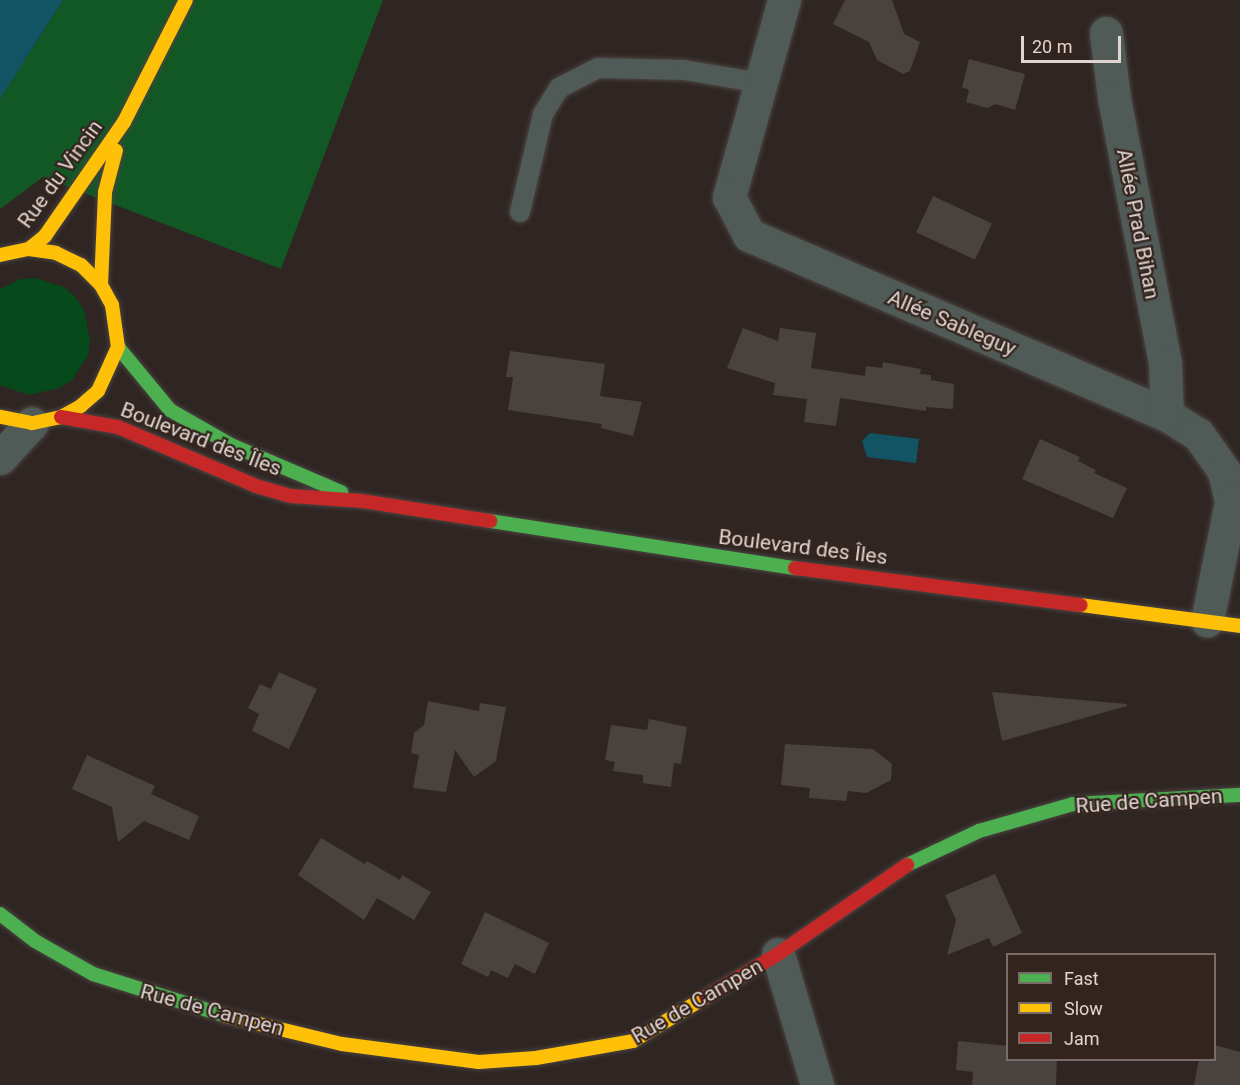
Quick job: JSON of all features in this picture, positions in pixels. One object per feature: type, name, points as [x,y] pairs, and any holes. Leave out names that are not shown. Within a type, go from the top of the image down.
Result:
[{"type":"main road","name":"Rue du Vincin","points":[[29,249],[45,236],[124,122],[186,0]]},
{"type":"main road","name":"Rue du Vincin","points":[[101,285],[105,192],[124,122]]},
{"type":"main road","points":[[0,255],[29,249],[56,253],[81,265],[101,285],[112,305],[118,347],[98,391],[47,420]]},
{"type":"main road","name":"Boulevard des Îles","points":[[118,347],[140,379],[170,410],[231,445],[362,501]]},
{"type":"main road","name":"Boulevard des Îles","points":[[0,417],[118,427],[150,438],[256,486],[291,496],[362,501],[733,560],[1240,626]]},
{"type":"main road","name":"Rue de Campen","points":[[0,914],[35,941],[93,974],[151,995],[342,1044],[479,1062],[536,1058],[633,1041],[778,954],[866,890],[927,853],[978,831],[1073,804],[1240,795]]},
{"type":"street","name":"Allée Sableguy","points":[[784,0],[729,197],[749,235],[1167,415],[1198,434],[1224,471],[1231,502],[1207,621]]},
{"type":"street","name":"Allée Prad Bihan","points":[[1106,33],[1114,98],[1165,364],[1167,415]]},
{"type":"street","points":[[0,458],[47,420]]},
{"type":"street","points":[[778,954],[818,1085]]},
{"type":"lane","points":[[520,212],[543,114],[559,88],[598,68],[684,70],[761,83]]},
{"type":"green space","points":[[63,0],[383,0],[281,269],[43,177],[0,209],[0,99]]},
{"type":"green space","points":[[35,278],[64,287],[76,298],[84,310],[90,340],[88,355],[72,380],[59,388],[29,395],[0,385],[0,289],[21,279]]},
{"type":"water","points":[[0,0],[63,0],[0,99]]},
{"type":"water","points":[[870,433],[919,439],[916,463],[867,457],[862,441]]},
{"type":"building","points":[[845,0],[892,0],[904,34],[920,42],[910,71],[903,74],[877,60],[869,42],[833,24]]},
{"type":"building","points":[[969,59],[1025,74],[1015,110],[996,104],[987,108],[966,102],[969,90],[962,87]]},
{"type":"building","points":[[933,196],[992,223],[975,260],[916,232]]},
{"type":"building","points":[[743,328],[778,341],[780,328],[816,333],[811,368],[865,376],[866,366],[882,368],[883,362],[921,369],[920,374],[931,375],[931,380],[954,384],[953,409],[926,407],[926,411],[840,398],[836,426],[804,422],[807,399],[773,395],[775,383],[727,368]]},
{"type":"building","points":[[510,351],[605,364],[600,396],[642,402],[633,436],[601,428],[602,424],[508,410],[513,377],[506,377]]},
{"type":"building","points":[[1040,439],[1080,457],[1078,461],[1096,470],[1094,473],[1127,488],[1113,518],[1022,479]]},
{"type":"building","points":[[279,672],[317,689],[289,749],[252,731],[259,714],[248,708],[260,684],[271,689]]},
{"type":"building","points":[[992,692],[1127,704],[1127,706],[1002,741]]},
{"type":"building","points":[[428,701],[479,711],[480,703],[506,707],[496,761],[474,777],[455,750],[446,792],[413,788],[419,755],[411,753],[414,733],[424,725]]},
{"type":"building","points":[[649,719],[687,727],[681,764],[674,763],[671,787],[643,783],[643,775],[613,771],[615,762],[605,760],[611,725],[647,730]]},
{"type":"building","points":[[785,744],[873,749],[892,764],[891,780],[866,793],[848,791],[846,801],[809,798],[810,788],[781,785]]},
{"type":"building","points":[[87,755],[155,786],[151,794],[199,816],[189,840],[144,821],[118,842],[112,807],[72,789]]},
{"type":"building","points":[[321,838],[365,864],[367,861],[400,880],[402,875],[431,892],[414,920],[377,898],[364,920],[298,875]]},
{"type":"building","points":[[995,874],[1022,933],[993,947],[989,938],[947,955],[956,920],[945,895]]},
{"type":"building","points":[[485,912],[549,943],[535,974],[515,964],[508,978],[491,970],[488,977],[461,964]]},
{"type":"building","points":[[958,1041],[1006,1046],[1006,1061],[1057,1061],[1056,1085],[972,1085],[973,1072],[956,1070]]},
{"type":"building","points":[[1216,1045],[1240,1052],[1240,1085],[1194,1085],[1199,1061],[1216,1061]]},
{"type":"traffic: fast","points":[[118,347],[170,410],[231,445],[341,492]]},
{"type":"traffic: fast","points":[[490,521],[795,568]]},
{"type":"traffic: fast","points":[[907,865],[979,831],[1073,804],[1240,795]]},
{"type":"traffic: fast","points":[[0,914],[35,941],[93,974],[226,1016]]},
{"type":"traffic: slow","points":[[29,249],[45,236],[124,122],[186,0]]},
{"type":"traffic: slow","points":[[101,285],[105,192],[116,150]]},
{"type":"traffic: slow","points":[[0,255],[29,249],[56,253],[81,265],[101,285],[112,305],[118,347],[98,391],[81,406],[61,417],[32,423],[0,417]]},
{"type":"traffic: slow","points":[[1081,605],[1240,626]]},
{"type":"traffic: slow","points":[[226,1016],[342,1044],[479,1062],[536,1058],[633,1041],[706,997]]},
{"type":"traffic: jam","points":[[61,417],[118,427],[256,486],[291,496],[362,501],[490,521]]},
{"type":"traffic: jam","points":[[795,568],[1081,605]]},
{"type":"traffic: jam","points":[[706,997],[778,954],[907,865]]}]
